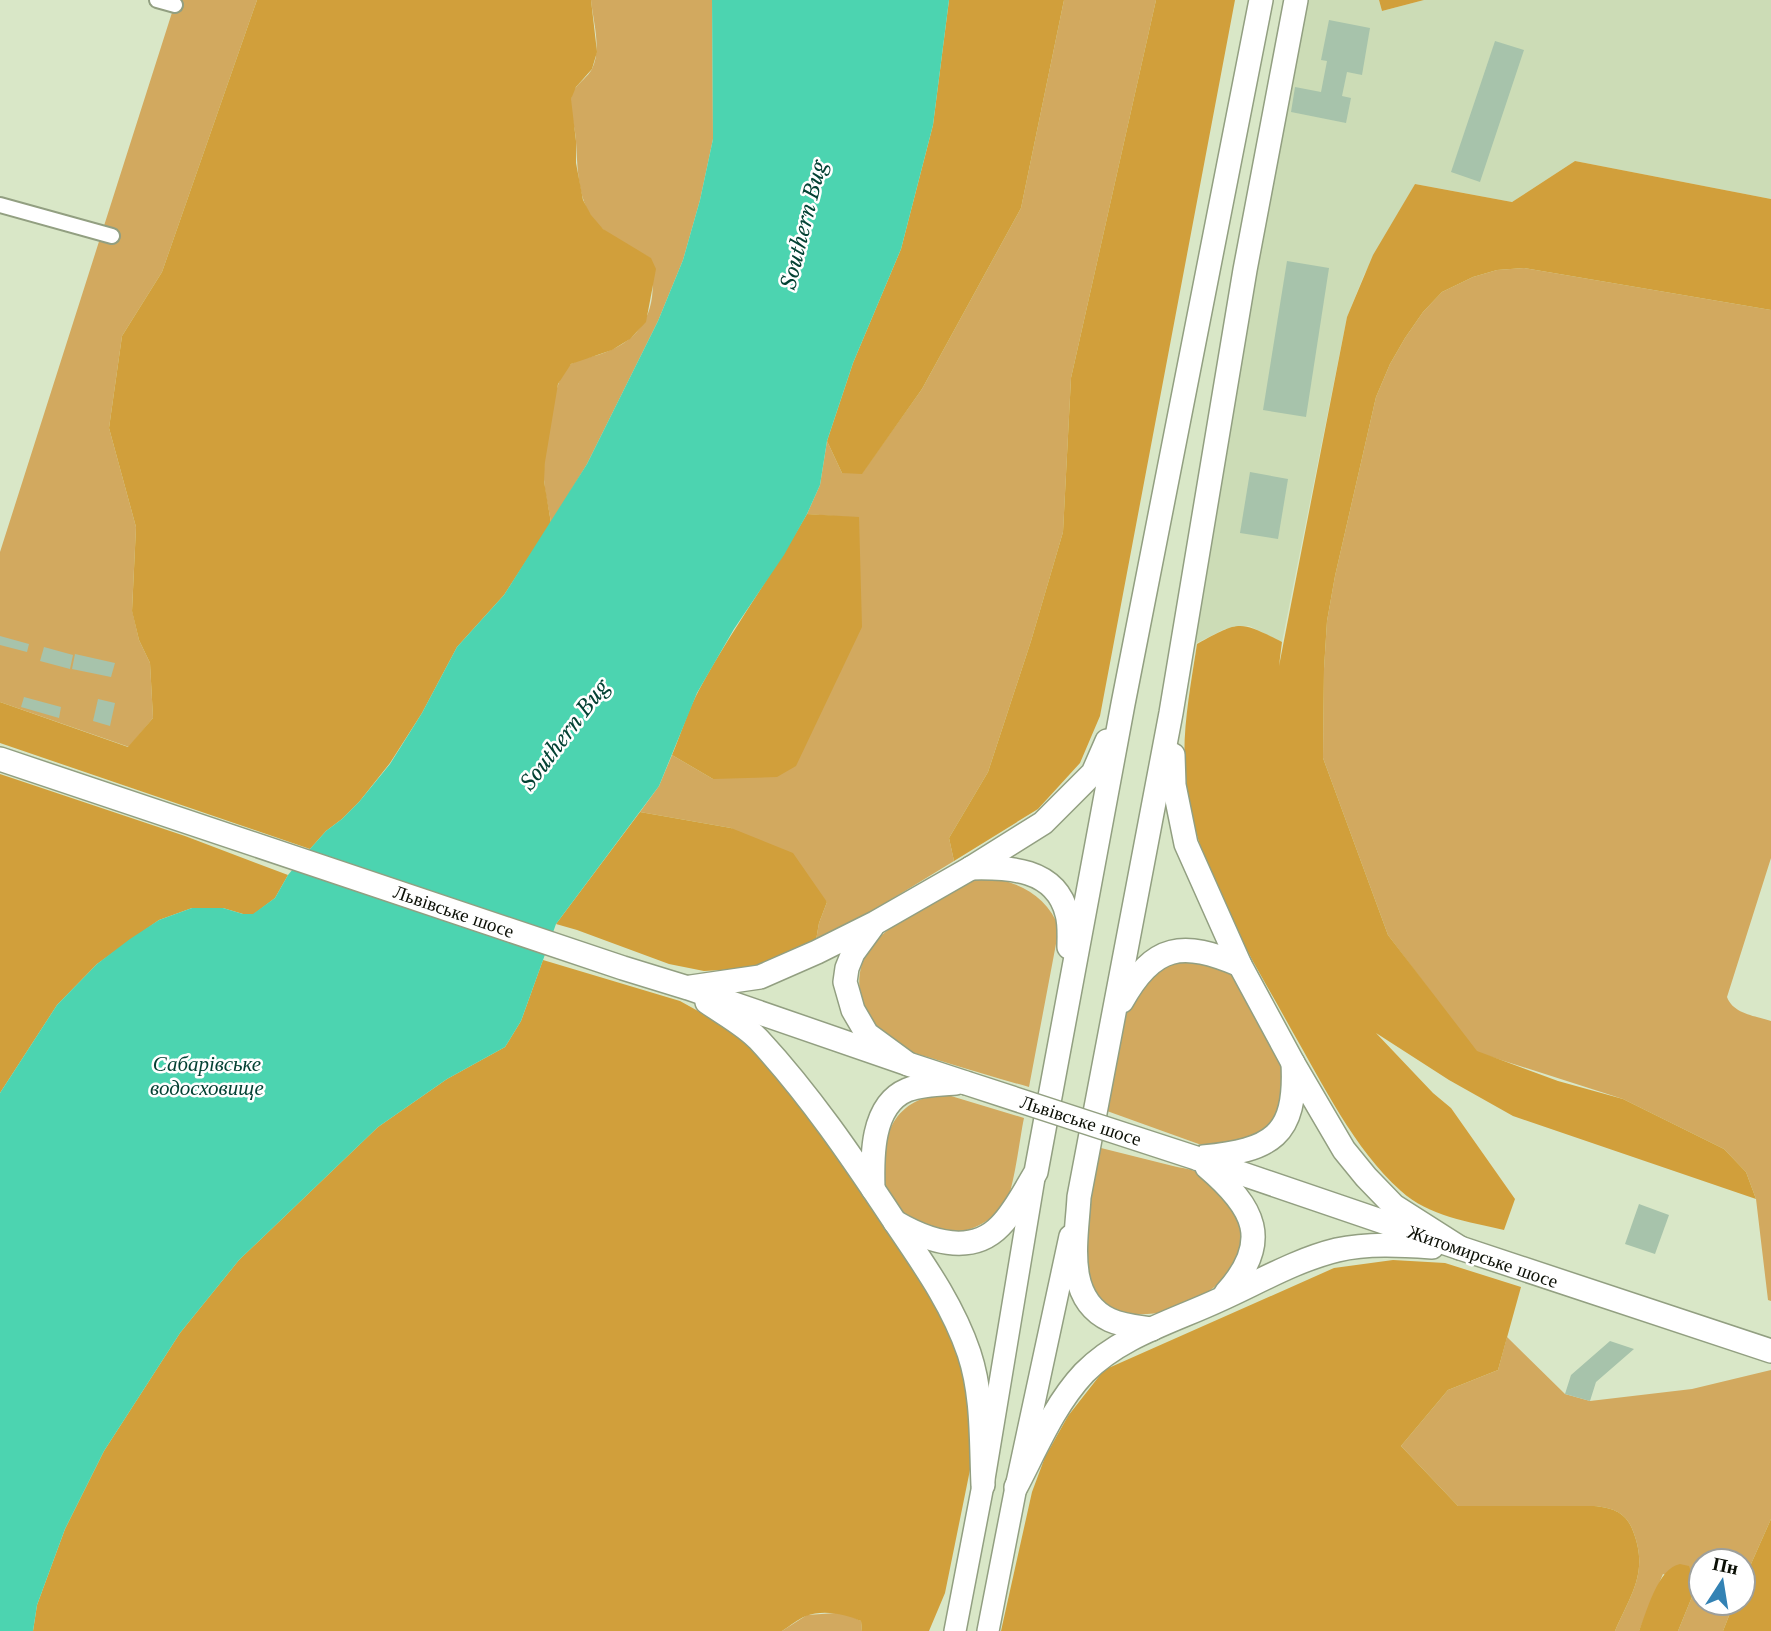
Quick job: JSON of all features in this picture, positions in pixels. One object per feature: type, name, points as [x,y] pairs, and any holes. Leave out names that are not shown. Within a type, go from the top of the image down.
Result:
[{"type":"highway","points":[[895,1222],[919,1236],[940,1242],[974,1241],[999,1228],[1035,1172],[1261,0]]},
{"type":"highway","points":[[1152,1329],[1110,1320],[1084,1297],[1076,1271],[1079,1197],[1171,713],[1245,270],[1296,0]]},
{"type":"highway","points":[[688,988],[760,976],[817,952],[875,923],[1043,823],[1093,773],[1124,704]]},
{"type":"highway","points":[[1171,713],[1174,785],[1186,844],[1240,965],[1344,1150],[1394,1206],[1460,1248]]},
{"type":"highway","name":"Львівське шосе","points":[[0,759],[1196,1158]]},
{"type":"highway","points":[[971,868],[1016,869],[1043,880],[1056,891],[1068,917],[1069,995]]},
{"type":"highway","points":[[875,923],[853,953],[847,968],[847,997],[867,1034],[908,1063]]},
{"type":"highway","points":[[1114,1016],[1137,977],[1152,961],[1164,954],[1177,950],[1196,950],[1240,965]]},
{"type":"highway","points":[[688,988],[757,1037],[816,1109],[939,1289],[970,1356],[979,1413],[983,1485]]},
{"type":"highway","points":[[1196,1158],[1239,1153],[1256,1148],[1278,1133],[1287,1120],[1292,1101],[1293,1063]]},
{"type":"highway","points":[[873,1189],[872,1156],[876,1129],[888,1106],[905,1091],[926,1086],[966,1083]]},
{"type":"highway","points":[[1196,1158],[1231,1187],[1245,1208],[1253,1235],[1248,1265],[1219,1301]]},
{"type":"highway","name":"Житомирське шосе","points":[[1196,1158],[1771,1351]]},
{"type":"highway","points":[[1016,1487],[1057,1409],[1085,1373],[1126,1342],[1269,1276],[1336,1250],[1392,1244],[1460,1248]]},
{"type":"main road","points":[[955,1631],[983,1485],[1035,1172]]},
{"type":"main road","points":[[988,1631],[1016,1487],[1079,1197]]},
{"type":"street","points":[[157,0],[175,5]]},
{"type":"street","points":[[0,205],[112,236]]},
{"type":"shaded area","points":[[176,0],[257,0],[162,272],[122,336],[109,428],[136,527],[132,610],[139,640],[150,663],[153,718],[129,747],[0,702],[0,552]]},
{"type":"shaded area","points":[[257,0],[591,0],[597,52],[592,69],[576,87],[571,99],[576,163],[583,200],[603,229],[651,258],[656,269],[646,322],[630,339],[612,350],[571,364],[558,384],[544,481],[551,523],[504,595],[457,647],[422,713],[390,763],[359,802],[310,849],[0,743],[0,702],[128,747],[153,718],[150,663],[139,640],[132,611],[136,527],[109,428],[122,336],[162,272]]},
{"type":"shaded area","points":[[591,0],[712,0],[713,139],[683,260],[658,321],[587,464],[551,523],[544,470],[549,423],[560,379],[572,364],[615,348],[628,340],[646,318],[653,291],[650,258],[605,231],[589,212],[581,190],[571,104],[574,90],[592,69],[595,61],[597,44]]},
{"type":"shaded area","points":[[949,0],[1064,0],[1021,208],[922,389],[862,474],[842,473],[827,441],[853,363],[901,249],[933,125]]},
{"type":"shaded area","points":[[1064,0],[1156,0],[1071,378],[1063,532],[988,772],[949,838],[954,861],[815,946],[819,923],[827,902],[731,828],[640,812],[659,786],[672,755],[713,779],[859,518],[807,514],[820,485],[827,441],[842,473],[862,473],[922,389],[1021,208]]},
{"type":"shaded area","points":[[1156,0],[1235,0],[1100,716],[1080,763],[1038,809],[954,861],[949,838],[988,772],[1063,532],[1071,378]]},
{"type":"shaded area","points":[[1297,0],[1379,0],[1382,11],[1424,0],[1771,0],[1771,199],[1575,161],[1512,202],[1415,184],[1364,275],[1347,317],[1282,642],[1249,626],[1225,629],[1181,651]]},
{"type":"shaded area","points":[[1379,0],[1424,0],[1382,11]]},
{"type":"shaded area","points":[[1575,161],[1771,199],[1771,310],[1524,268],[1497,270],[1473,277],[1442,292],[1423,312],[1405,338],[1376,397],[1327,621],[1323,758],[1388,935],[1477,1051],[1558,1081],[1623,1099],[1724,1149],[1746,1172],[1756,1199],[1513,1116],[1449,1080],[1376,1033],[1433,1093],[1451,1108],[1515,1199],[1504,1230],[1450,1217],[1412,1200],[1368,1155],[1340,1114],[1231,919],[1206,862],[1196,832],[1186,782],[1186,723],[1197,644],[1231,627],[1247,627],[1282,642],[1279,666],[1347,317],[1373,255],[1415,184],[1512,202]]},
{"type":"shaded area","points":[[1524,268],[1771,310],[1771,858],[1727,997],[1740,1011],[1771,1021],[1771,1301],[1768,1300],[1756,1199],[1746,1172],[1724,1149],[1623,1099],[1476,1052],[1388,935],[1323,758],[1327,621],[1376,397],[1405,338],[1423,312],[1442,292],[1473,277],[1497,270]]},
{"type":"shaded area","points":[[807,514],[859,517],[862,627],[796,766],[777,777],[713,779],[672,755],[699,690]]},
{"type":"shaded area","points":[[0,774],[185,836],[288,875],[275,898],[254,914],[223,908],[192,908],[159,920],[97,964],[57,1005],[0,1093]]},
{"type":"shaded area","points":[[640,812],[731,828],[793,853],[827,902],[819,923],[815,946],[758,968],[704,971],[669,964],[556,924]]},
{"type":"shaded area","points":[[981,877],[1005,881],[1028,890],[1046,906],[1059,928],[1029,1087],[909,1051],[891,1042],[872,1023],[861,999],[859,986],[863,960],[880,936],[949,890]]},
{"type":"shaded area","points":[[1173,956],[1235,972],[1287,1074],[1281,1113],[1256,1142],[1207,1147],[1107,1111],[1123,1016],[1140,982]]},
{"type":"shaded area","points":[[543,960],[680,1001],[716,1021],[753,1047],[789,1088],[928,1286],[961,1359],[971,1413],[972,1460],[945,1593],[929,1631],[862,1631],[861,1621],[841,1614],[827,1613],[806,1616],[782,1631],[33,1631],[37,1605],[65,1529],[104,1451],[180,1333],[239,1260],[378,1127],[447,1079],[505,1047],[521,1021]]},
{"type":"shaded area","points":[[951,1096],[1024,1118],[1006,1202],[982,1224],[968,1230],[952,1232],[923,1225],[900,1209],[889,1195],[882,1171],[888,1135],[903,1111],[924,1099]]},
{"type":"shaded area","points":[[1101,1148],[1196,1172],[1205,1178],[1222,1196],[1240,1225],[1240,1252],[1225,1277],[1200,1297],[1170,1310],[1139,1314],[1111,1308],[1091,1289],[1085,1274],[1083,1239]]},
{"type":"shaded area","points":[[1393,1260],[1445,1263],[1521,1287],[1498,1370],[1448,1390],[1401,1446],[1458,1506],[1594,1506],[1623,1515],[1633,1531],[1639,1571],[1615,1631],[1001,1631],[1032,1492],[1045,1457],[1068,1416],[1104,1370],[1334,1268]]},
{"type":"shaded area","points":[[1507,1337],[1565,1394],[1590,1401],[1692,1389],[1771,1370],[1771,1519],[1757,1550],[1757,1547],[1687,1547],[1687,1583],[1663,1574],[1639,1631],[1615,1631],[1639,1571],[1633,1531],[1623,1515],[1594,1506],[1458,1506],[1401,1446],[1448,1390],[1498,1370]]},
{"type":"shaded area","points":[[1771,1519],[1771,1631],[1723,1631],[1728,1617],[1757,1617],[1757,1550]]},
{"type":"shaded area","points":[[1680,1564],[1687,1566],[1687,1609],[1678,1631],[1639,1631],[1659,1582],[1672,1567]]},
{"type":"shaded area","points":[[1687,1609],[1687,1617],[1728,1617],[1723,1631],[1678,1631]]},
{"type":"shaded area","points":[[836,1613],[861,1621],[862,1631],[782,1631],[807,1615]]},
{"type":"water","points":[[712,0],[949,0],[933,125],[901,249],[853,363],[827,441],[820,485],[784,555],[734,629],[697,693],[659,786],[556,924],[521,1021],[505,1047],[447,1079],[378,1127],[239,1260],[180,1333],[104,1451],[65,1529],[37,1605],[33,1631],[0,1631],[0,1093],[57,1005],[97,964],[130,939],[159,920],[192,908],[223,908],[253,914],[275,898],[288,875],[310,849],[359,802],[390,764],[422,713],[457,647],[504,595],[587,464],[658,321],[683,260],[713,139]]},
{"type":"building","points":[[1329,20],[1370,28],[1362,75],[1347,72],[1342,96],[1351,98],[1346,123],[1291,112],[1295,87],[1321,92],[1327,61],[1321,60]]},
{"type":"building","points":[[1495,41],[1524,50],[1480,182],[1451,172]]},
{"type":"building","points":[[1287,261],[1329,268],[1306,417],[1263,410]]},
{"type":"building","points":[[1250,472],[1288,479],[1278,539],[1240,533]]},
{"type":"building","points":[[0,636],[29,644],[27,652],[0,645]]},
{"type":"building","points":[[44,647],[73,655],[70,669],[40,661]]},
{"type":"building","points":[[75,654],[115,663],[111,677],[72,669]]},
{"type":"building","points":[[24,697],[61,707],[59,718],[21,707]]},
{"type":"building","points":[[98,699],[115,703],[110,726],[93,721]]},
{"type":"building","points":[[1639,1204],[1669,1215],[1655,1254],[1625,1244]]},
{"type":"building","points":[[1610,1341],[1634,1349],[1596,1382],[1590,1401],[1565,1394],[1571,1375]]},
{"type":"water label","name":"Southern Bug","points":[[804,225]]},
{"type":"water label","name":"Southern Bug","points":[[565,735]]},
{"type":"water label","name":"Сабарівське водосховище","points":[[207,1076]]}]
